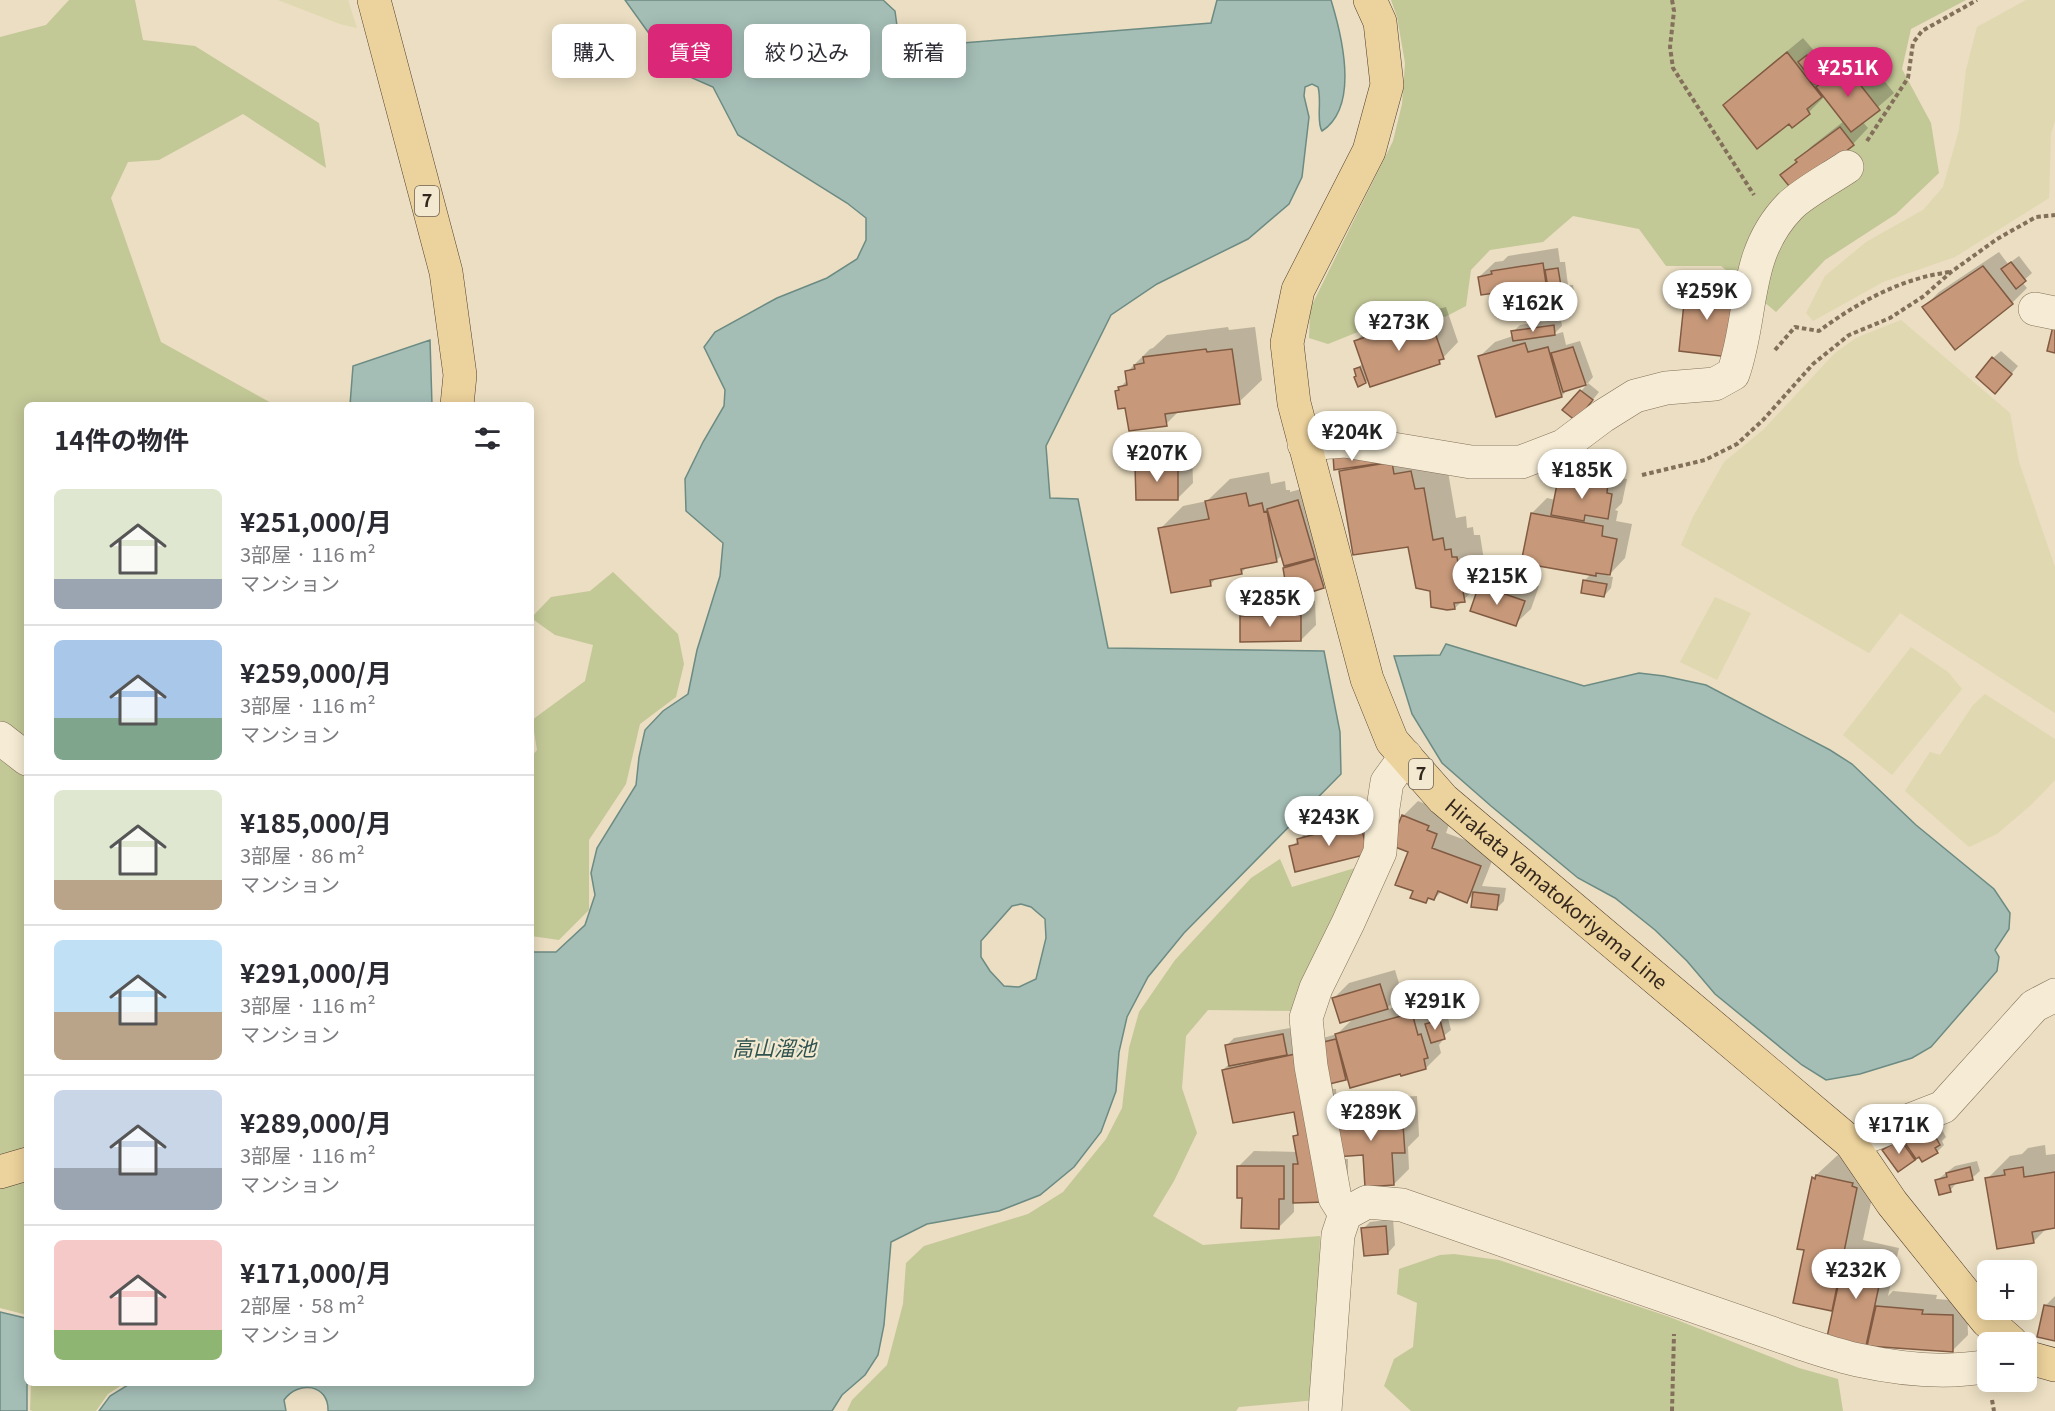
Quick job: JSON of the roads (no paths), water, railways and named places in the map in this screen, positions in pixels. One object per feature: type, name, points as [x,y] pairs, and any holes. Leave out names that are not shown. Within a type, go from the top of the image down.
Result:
[{"type":"main road","name":"7","points":[[374,0],[446,272],[460,375],[457,402]]},
{"type":"main road","name":"Hirakata Yamatokoriyama Line","points":[[1370,0],[1380,22],[1387,85],[1369,151],[1298,290],[1287,343],[1294,403],[1304,444],[1367,679],[1392,741],[1443,799],[1851,1143],[1907,1221],[1987,1321],[2000,1332]]},
{"type":"main road","points":[[0,1172],[24,1165]]},
{"type":"main road","points":[[2037,1360],[2055,1365]]},
{"type":"street","points":[[1304,444],[1345,441],[1471,462],[1521,462],[1563,446],[1635,396],[1666,388],[1715,384],[1733,374],[1741,353],[1750,290],[1765,239],[1791,205],[1848,167]]},
{"type":"street","points":[[0,738],[24,757]]},
{"type":"street","points":[[1325,1411],[1338,1235],[1344,1214],[1335,1198],[1311,1066],[1306,1018],[1316,988],[1380,852],[1387,782],[1406,756]]},
{"type":"street","points":[[1851,1143],[1942,1107],[2034,1006],[2055,995]]},
{"type":"street","points":[[1344,1214],[1367,1202],[1402,1205],[1858,1360],[1917,1368],[1977,1368]]},
{"type":"water","name":"高山溜池","points":[[625,0],[883,0],[895,11],[897,24],[882,24],[882,78],[966,78],[966,43],[1211,23],[1217,0],[1331,0],[1340,32],[1345,70],[1341,105],[1334,120],[1322,131],[1319,122],[1318,87],[1312,84],[1305,87],[1304,96],[1309,117],[1302,177],[1289,204],[1248,239],[1157,284],[1111,315],[1046,446],[1050,498],[1078,499],[1108,648],[1324,651],[1340,732],[1341,774],[1184,933],[1148,977],[1127,1017],[1119,1052],[1116,1091],[1101,1132],[1074,1167],[1040,1195],[999,1211],[927,1224],[891,1242],[884,1325],[878,1355],[865,1375],[842,1395],[832,1411],[328,1411],[324,1395],[318,1390],[304,1388],[297,1389],[284,1400],[286,1411],[99,1411],[110,1396],[126,1386],[534,1386],[534,952],[556,952],[585,925],[595,895],[591,873],[597,848],[636,785],[645,730],[663,711],[688,694],[697,650],[720,576],[723,543],[686,511],[685,479],[724,406],[725,390],[704,347],[715,332],[777,298],[827,278],[857,259],[866,240],[866,218],[847,203],[738,135],[713,87],[692,78],[732,78],[732,24],[648,24],[648,32]],"holes":[[[1021,904],[1031,907],[1045,919],[1046,938],[1036,979],[1019,987],[1004,986],[981,957],[981,941],[1012,906]]]},
{"type":"water","points":[[430,340],[432,402],[350,402],[353,366]]},
{"type":"water","points":[[1446,644],[1584,686],[1639,673],[1706,685],[1830,750],[1852,764],[1916,825],[1994,889],[2010,913],[2009,929],[1995,950],[1999,957],[1997,971],[1931,1047],[1912,1058],[1860,1074],[1826,1080],[1802,1065],[1715,994],[1687,961],[1655,930],[1615,898],[1578,878],[1442,763],[1412,714],[1394,656],[1440,655]]},
{"type":"water","points":[[0,1312],[24,1318],[24,1386],[27,1386],[27,1411],[0,1411]]}]
